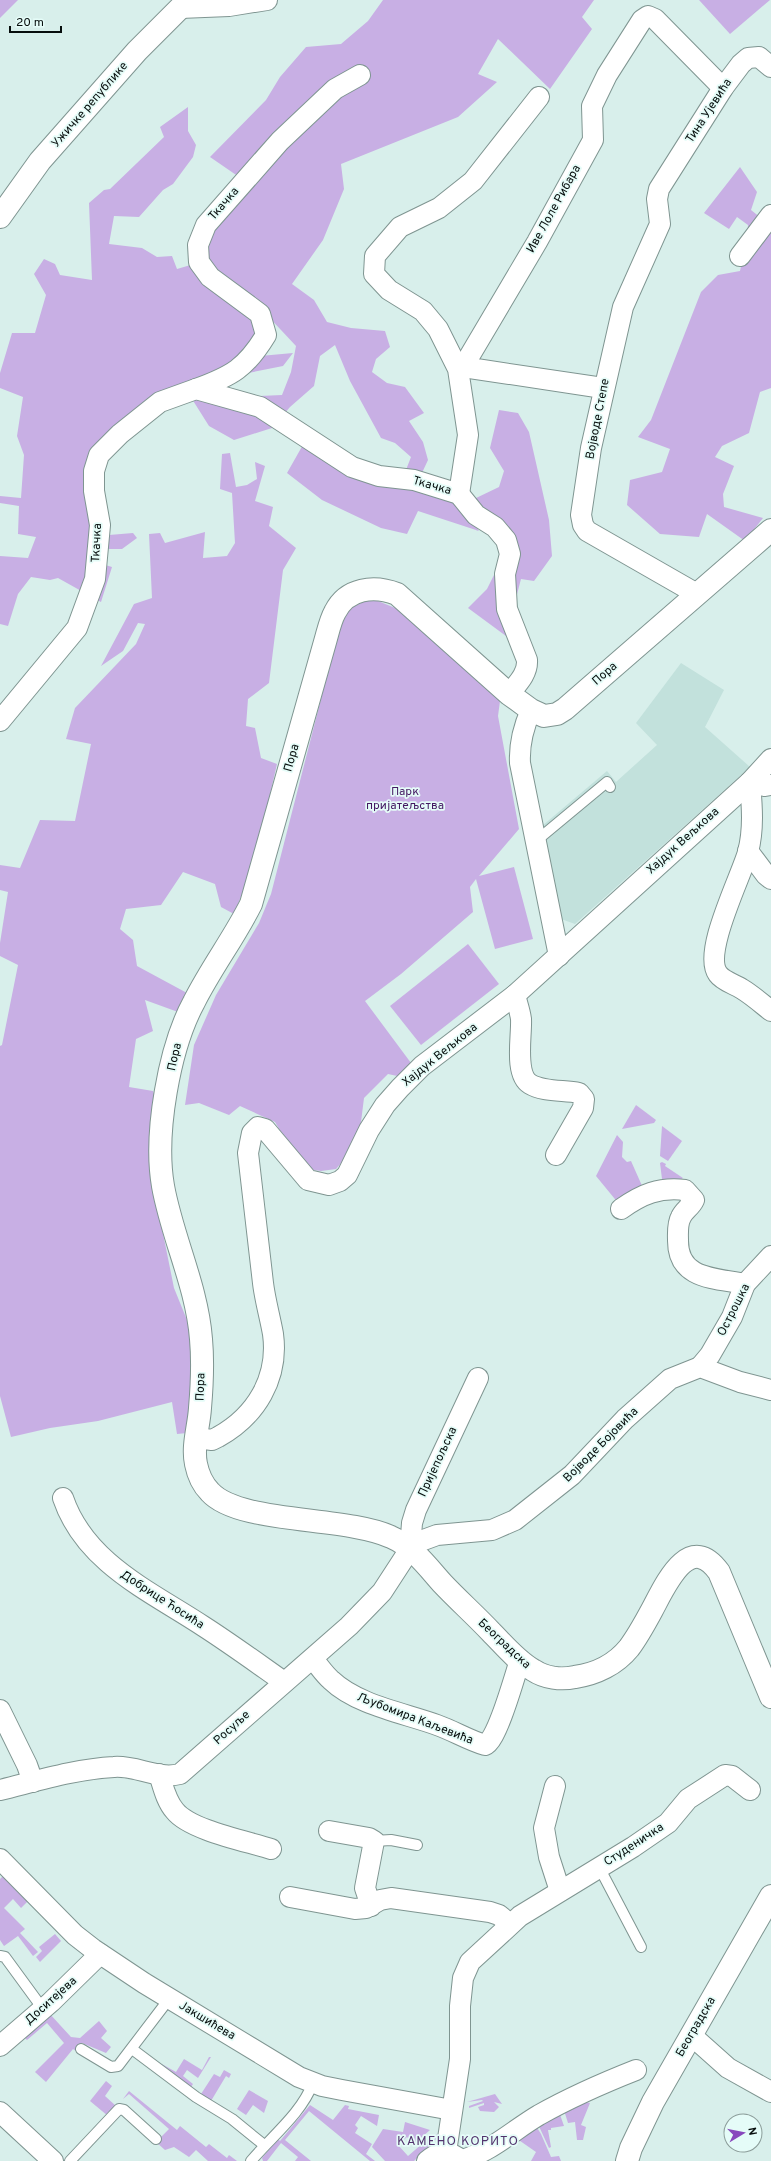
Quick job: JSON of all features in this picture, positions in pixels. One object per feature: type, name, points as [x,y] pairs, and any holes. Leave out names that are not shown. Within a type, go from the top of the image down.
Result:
[{"type":"street","points":[[184,4],[229,6],[267,0]]},
{"type":"street","name":"Ужичке републике","points":[[0,217],[40,161],[137,52],[184,4]]},
{"type":"street","name":"Иве Лоле Рибара","points":[[461,368],[537,242],[593,140],[592,106],[606,75],[642,20],[648,16],[655,19],[723,88]]},
{"type":"street","name":"Тина Ујевића","points":[[659,189],[723,88],[741,64],[748,58],[759,57],[771,68]]},
{"type":"street","name":"Ткачка","points":[[0,721],[77,628],[95,580],[100,525],[94,491],[94,471],[99,455],[120,434],[160,402],[218,381],[237,371],[255,353],[266,335],[260,314],[210,277],[199,262],[198,245],[206,225],[280,141],[310,111],[335,89],[360,75]]},
{"type":"street","points":[[459,494],[468,435],[461,368],[438,329],[424,311],[389,290],[374,274],[375,256],[400,227],[439,208],[473,181],[539,97]]},
{"type":"street","name":"Војводе Степе","points":[[659,189],[657,200],[660,224],[623,307],[603,388],[591,448],[582,515],[583,525],[587,531],[697,594]]},
{"type":"street","points":[[740,256],[771,215]]},
{"type":"street","points":[[461,368],[603,388]]},
{"type":"street","name":"Ткачка","points":[[196,389],[260,407],[352,467],[378,476],[414,480],[459,494],[476,515],[499,531],[506,540],[510,554],[506,574],[508,609],[527,660],[528,667],[509,694]]},
{"type":"street","name":"Пора","points":[[197,1438],[202,1381],[201,1338],[197,1313],[163,1184],[161,1149],[165,1102],[178,1041],[186,1019],[206,980],[234,937],[251,904],[335,612],[348,597],[362,590],[378,588],[397,594],[509,694],[531,710],[544,716],[557,714],[565,709],[771,530]]},
{"type":"street","points":[[531,710],[524,725],[520,751],[524,784],[559,956]]},
{"type":"street","name":"Хајдук Вељкова","points":[[197,1438],[212,1440],[218,1438],[252,1411],[267,1387],[272,1372],[273,1335],[263,1288],[248,1153],[252,1133],[258,1127],[265,1129],[308,1180],[329,1185],[340,1182],[347,1175],[369,1130],[385,1105],[422,1066],[515,995],[655,866],[750,782],[771,759]]},
{"type":"street","points":[[771,786],[764,786],[750,782],[753,814],[748,851],[716,940],[716,970],[722,978],[743,990],[771,1011]]},
{"type":"street","points":[[748,851],[766,875],[771,879]]},
{"type":"street","points":[[515,995],[521,1018],[521,1072],[525,1079],[536,1086],[579,1093],[584,1099],[582,1108],[556,1155]]},
{"type":"street","points":[[621,1210],[649,1192],[662,1189],[685,1190],[694,1200],[680,1218],[678,1245],[682,1261],[689,1270],[698,1274],[745,1284]]},
{"type":"street","name":"Острошка","points":[[700,1367],[710,1355],[732,1317],[745,1284],[771,1256]]},
{"type":"street","points":[[700,1367],[740,1382],[771,1390]]},
{"type":"street","name":"Војводе Бојовића","points":[[410,1549],[418,1542],[428,1537],[492,1530],[515,1520],[572,1475],[625,1419],[670,1379],[700,1367]]},
{"type":"street","name":"Пријепољска","points":[[410,1549],[412,1523],[416,1510],[478,1378]]},
{"type":"street","name":"Београдска","points":[[197,1438],[196,1463],[199,1473],[211,1494],[224,1502],[265,1514],[353,1525],[371,1529],[396,1539],[410,1549],[458,1600],[520,1660],[533,1671],[558,1678],[581,1676],[609,1666],[628,1650],[639,1634],[673,1572],[680,1564],[696,1557],[708,1560],[719,1572],[766,1673],[771,1697]]},
{"type":"street","name":"Добрице Ћосића","points":[[63,1498],[68,1512],[88,1543],[109,1565],[234,1647],[284,1682]]},
{"type":"street","name":"Росуље","points":[[0,1790],[84,1771],[114,1767],[133,1768],[159,1774],[175,1775],[186,1770],[284,1682],[313,1659],[382,1592],[410,1549]]},
{"type":"street","name":"Љубомира Каљевића","points":[[313,1659],[331,1681],[348,1692],[385,1709],[437,1725],[471,1741],[485,1745],[491,1741],[497,1728],[520,1660]]},
{"type":"street","points":[[0,1710],[27,1765],[33,1782]]},
{"type":"street","points":[[159,1774],[173,1810],[183,1820],[198,1827],[271,1849]]},
{"type":"street","name":"Студеничка","points":[[456,2158],[452,2110],[460,2059],[460,2006],[466,1970],[470,1962],[510,1924],[668,1823],[688,1799],[725,1775],[732,1776],[750,1790]]},
{"type":"street","points":[[555,1786],[544,1828],[549,1857],[560,1891]]},
{"type":"street","points":[[329,1831],[369,1838],[374,1841],[364,1888],[371,1906]]},
{"type":"street","name":"Јакшићева","points":[[2,1865],[74,1935],[100,1954],[170,1999],[299,2077],[314,2083],[342,2090],[452,2110]]},
{"type":"street","points":[[290,1896],[355,1909],[371,1906],[385,1898],[401,1899],[490,1912],[499,1915],[510,1924]]},
{"type":"street","name":"Београдска","points":[[627,2161],[644,2119],[771,1896]]},
{"type":"street","name":"Доситејева","points":[[0,2046],[43,2009],[100,1954]]},
{"type":"street","points":[[691,2036],[728,2068],[771,2092]]},
{"type":"street","points":[[427,2161],[436,2154],[456,2158],[488,2151],[539,2116],[594,2086],[636,2070]]},
{"type":"street","points":[[0,2112],[50,2160]]},
{"type":"lane","points":[[536,841],[607,782],[610,786]]},
{"type":"lane","points":[[374,1841],[391,1840],[416,1845]]},
{"type":"lane","points":[[599,1868],[641,1947]]},
{"type":"lane","points":[[0,1956],[5,1957],[43,2009]]},
{"type":"lane","points":[[81,2049],[115,2067],[123,2061],[170,1999]]},
{"type":"lane","points":[[132,2049],[196,2097],[232,2119],[264,2145]]},
{"type":"lane","points":[[251,2161],[264,2145],[294,2114],[308,2096],[314,2083]]},
{"type":"lane","points":[[70,2161],[119,2109],[124,2110],[156,2139]]},
{"type":"shaded area","points":[[681,663],[724,690],[705,727],[750,767],[575,924],[561,919],[542,826],[607,771],[616,782],[657,745],[636,723]]},
{"type":"green space","points":[[0,0],[18,0],[0,18]]},
{"type":"green space","points":[[383,0],[594,0],[582,17],[592,29],[550,89],[498,39],[478,74],[497,82],[458,117],[341,164],[344,189],[323,240],[292,284],[314,300],[327,322],[351,328],[385,331],[390,347],[376,359],[372,372],[387,383],[405,387],[424,413],[409,421],[423,442],[428,460],[421,475],[457,500],[479,531],[418,511],[407,534],[381,528],[322,500],[287,473],[304,443],[404,475],[411,457],[395,443],[381,438],[350,381],[335,345],[320,356],[314,386],[290,407],[272,428],[234,440],[209,426],[192,399],[282,395],[291,372],[296,346],[266,314],[215,275],[202,256],[204,237],[242,179],[210,157],[266,100],[280,77],[306,47],[341,44],[368,21]]},
{"type":"green space","points":[[699,0],[770,0],[730,34]]},
{"type":"green space","points":[[188,107],[188,131],[196,145],[193,157],[173,184],[163,190],[139,217],[114,216],[109,244],[142,248],[157,257],[172,256],[177,269],[194,264],[272,330],[260,356],[293,353],[283,366],[203,382],[95,452],[92,523],[109,535],[133,533],[137,538],[122,549],[95,549],[92,561],[112,567],[101,602],[58,578],[50,580],[31,577],[18,594],[8,626],[0,624],[0,556],[28,558],[36,537],[18,534],[19,506],[0,503],[0,496],[21,498],[24,455],[17,436],[23,397],[0,388],[0,373],[12,333],[35,333],[46,295],[34,274],[44,259],[55,264],[60,275],[92,280],[89,203],[104,190],[110,189],[164,137],[160,127]]},
{"type":"green space","points":[[740,167],[757,192],[751,210],[761,218],[771,215],[771,388],[760,392],[749,433],[722,446],[715,457],[734,466],[723,494],[724,507],[763,518],[745,541],[707,514],[699,537],[660,534],[627,505],[630,480],[662,472],[670,449],[638,437],[651,420],[701,292],[718,275],[740,271],[747,240],[748,225],[737,217],[729,229],[704,213]]},
{"type":"green space","points":[[499,410],[518,413],[529,432],[549,520],[552,556],[534,581],[521,579],[506,636],[468,608],[487,589],[505,553],[474,499],[499,487],[504,471],[490,448]]},
{"type":"green space","points":[[230,453],[236,487],[247,485],[257,479],[255,462],[265,466],[255,501],[273,507],[269,526],[296,548],[283,570],[269,683],[248,699],[246,726],[255,728],[261,758],[277,764],[254,864],[234,914],[221,907],[215,884],[183,872],[161,905],[126,909],[120,929],[133,940],[137,966],[187,993],[178,1012],[145,1000],[153,1031],[136,1039],[129,1087],[153,1091],[156,1100],[152,1179],[174,1288],[189,1325],[192,1370],[187,1433],[177,1434],[172,1402],[98,1421],[50,1428],[11,1437],[0,1396],[0,1046],[2,1045],[18,965],[0,956],[0,943],[8,892],[0,890],[0,865],[20,868],[40,820],[75,821],[91,744],[66,739],[75,708],[136,644],[145,624],[138,623],[123,651],[101,666],[134,604],[152,598],[149,534],[160,533],[165,543],[205,532],[203,558],[227,556],[235,543],[232,493],[220,489],[222,454]]},
{"type":"green space","name":"Парк пријатељства","points":[[365,601],[378,601],[405,612],[500,701],[498,716],[519,829],[479,876],[514,867],[533,939],[495,949],[476,879],[470,887],[473,912],[401,974],[365,1001],[414,1067],[402,1077],[388,1074],[364,1098],[360,1130],[354,1148],[336,1169],[321,1171],[308,1169],[295,1156],[275,1122],[240,1106],[229,1115],[199,1103],[185,1105],[194,1045],[216,995],[259,923],[271,894],[341,621],[351,608]]},
{"type":"green space","points":[[468,944],[499,984],[421,1045],[390,1006]]},
{"type":"green space","points":[[636,1105],[656,1120],[654,1123],[622,1129]]},
{"type":"green space","points":[[662,1126],[682,1141],[668,1161],[660,1156]]},
{"type":"green space","points":[[617,1135],[623,1142],[622,1157],[627,1162],[631,1161],[643,1188],[619,1204],[596,1176]]},
{"type":"green space","points":[[662,1162],[666,1164],[665,1166],[683,1178],[673,1182],[662,1179],[660,1163]]},
{"type":"green space","points":[[5,1874],[30,1899],[21,1908],[13,1899],[4,1908],[25,1929],[20,1933],[38,1952],[33,1956],[18,1936],[4,1946],[0,1940],[0,1879]]},
{"type":"green space","points":[[55,1934],[61,1941],[40,1962],[36,1957],[42,1951],[39,1947]]},
{"type":"green space","points":[[49,2013],[71,2037],[80,2038],[99,2021],[107,2031],[101,2038],[111,2047],[106,2053],[82,2043],[76,2051],[73,2049],[46,2082],[35,2072],[64,2043],[47,2023],[27,2040],[23,2036]]},
{"type":"green space","points":[[209,2057],[211,2057],[198,2078],[187,2070],[183,2076],[193,2084],[191,2087],[160,2063],[176,2072],[184,2059],[202,2070]]},
{"type":"green space","points":[[224,2070],[231,2074],[229,2078],[226,2076],[211,2101],[201,2094],[214,2074],[220,2077]]},
{"type":"green space","points":[[106,2081],[112,2086],[105,2096],[116,2106],[108,2116],[90,2101]]},
{"type":"green space","points":[[249,2090],[268,2101],[264,2113],[253,2105],[246,2115],[237,2109]]},
{"type":"green space","points":[[129,2091],[177,2130],[180,2126],[206,2147],[209,2144],[227,2158],[229,2155],[237,2161],[208,2161],[196,2150],[189,2157],[174,2147],[165,2150],[156,2142],[169,2129],[129,2094],[123,2099]]},
{"type":"green space","points":[[495,2094],[502,2104],[494,2102],[499,2107],[494,2112],[480,2111],[478,2107],[484,2105],[484,2103],[469,2108],[469,2106],[483,2101],[467,2102]]},
{"type":"green space","points":[[576,2100],[590,2103],[581,2125],[586,2127],[583,2140],[577,2140],[575,2122],[568,2123],[563,2107]]},
{"type":"green space","points":[[310,2105],[333,2120],[345,2105],[349,2106],[348,2109],[379,2115],[377,2126],[361,2116],[355,2125],[358,2128],[355,2133],[372,2144],[366,2154],[375,2161],[370,2161],[309,2111],[285,2140],[311,2161],[295,2161],[298,2157],[281,2143],[267,2161],[263,2161],[262,2158],[278,2139],[280,2141]]},
{"type":"green space","points":[[558,2109],[564,2126],[551,2128],[551,2130],[548,2130],[551,2147],[549,2148],[537,2122]]},
{"type":"green space","points":[[405,2122],[430,2130],[414,2144],[407,2137],[398,2145],[408,2156],[429,2138],[442,2132],[414,2161],[385,2161],[372,2147],[373,2145],[383,2129],[403,2132]]},
{"type":"green space","points":[[534,2123],[541,2134],[551,2157],[559,2156],[561,2161],[531,2161],[536,2152],[513,2136]]},
{"type":"district","name":"КАМЕНО КОРИТО","points":[[458,2142]]}]
